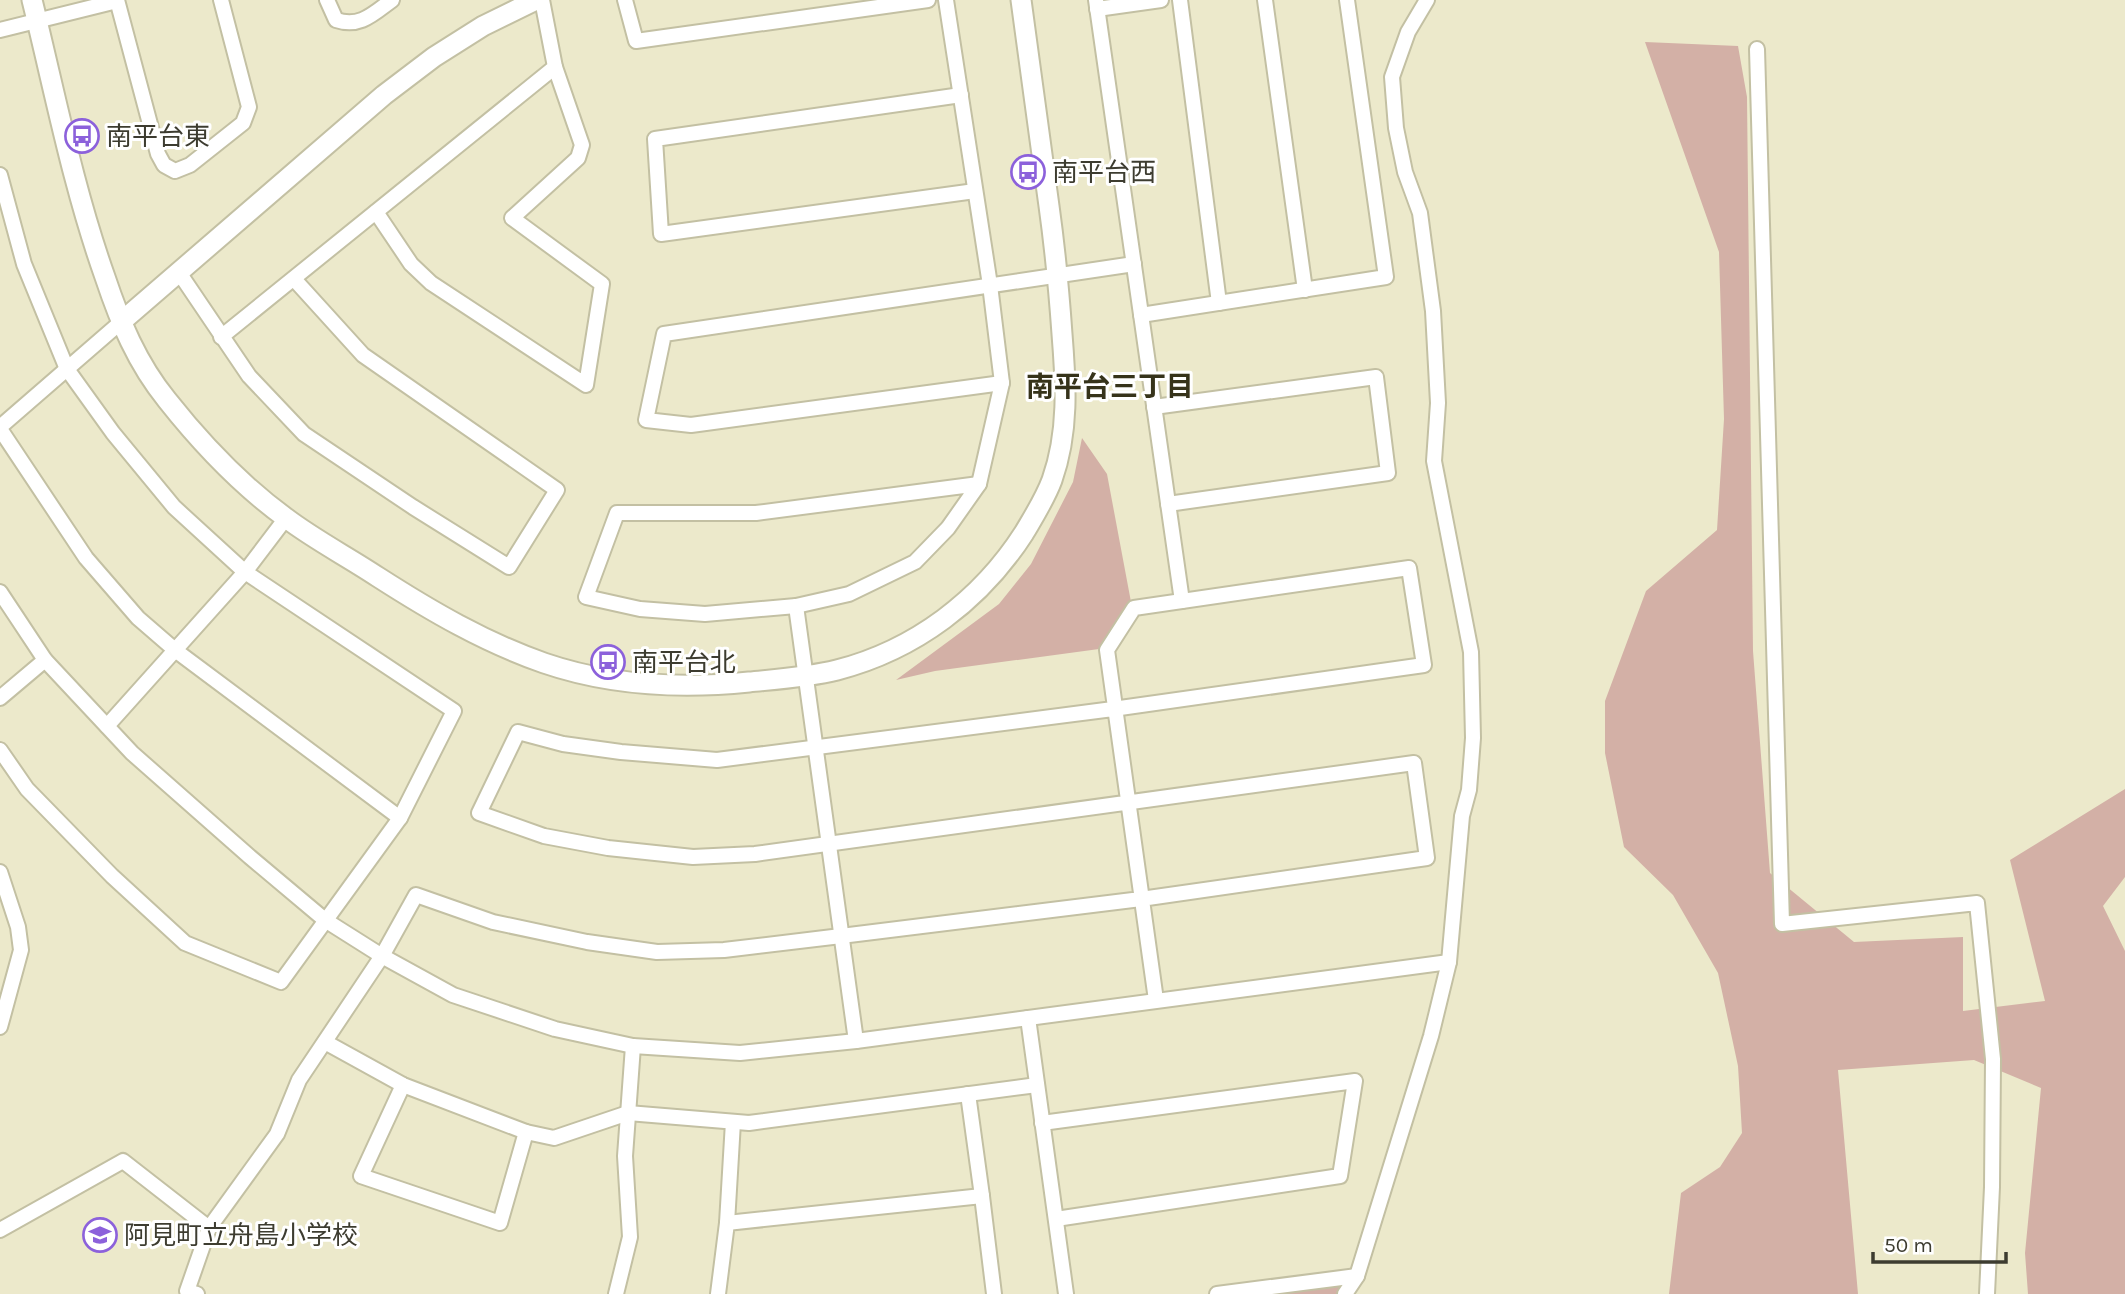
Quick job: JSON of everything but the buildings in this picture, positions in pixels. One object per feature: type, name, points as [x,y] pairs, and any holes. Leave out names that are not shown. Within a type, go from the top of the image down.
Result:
[{"type":"street","points":[[32,0],[77,188],[94,248],[121,322],[138,359],[167,400],[240,479],[286,518],[464,630],[549,664],[640,684],[681,687],[804,677],[840,670],[915,639],[953,614],[986,583],[1012,552],[1051,482],[1066,413],[1066,378],[1058,275],[1021,0]]},
{"type":"street","points":[[0,30],[117,0],[158,154],[164,165],[175,171],[190,166],[243,123],[249,107],[220,0]]},
{"type":"street","points":[[327,0],[336,20],[347,24],[364,20],[392,0]]},
{"type":"street","points":[[400,818],[176,650],[138,618],[86,558],[0,428],[178,271],[404,80],[483,26],[536,0]]},
{"type":"street","points":[[376,212],[411,264],[430,283],[586,385],[602,284],[512,218],[578,158],[582,145],[555,67],[542,0]]},
{"type":"street","points":[[625,0],[636,41],[928,0]]},
{"type":"street","points":[[946,0],[990,285],[1002,383],[979,484],[948,528],[915,562],[849,594],[796,606],[705,614],[640,608],[586,597],[617,513],[756,513],[979,484]]},
{"type":"street","points":[[1161,0],[1097,4],[1182,601]]},
{"type":"street","points":[[1180,0],[1219,303]]},
{"type":"street","points":[[1265,0],[1305,290]]},
{"type":"street","points":[[1141,315],[1386,277],[1347,0]]},
{"type":"street","points":[[1345,1294],[1357,1276],[1431,1036],[1449,962],[1462,816],[1469,790],[1473,738],[1471,652],[1434,461],[1438,403],[1433,311],[1420,213],[1405,172],[1396,128],[1392,77],[1408,32],[1424,2]]},
{"type":"street","points":[[1757,49],[1782,925],[1977,903],[1993,1059],[1992,1187],[1987,1294]]},
{"type":"street","points":[[220,337],[555,67]]},
{"type":"street","points":[[961,95],[655,139],[661,234],[975,191]]},
{"type":"street","points":[[0,175],[6,223],[68,369],[113,433],[174,507],[245,572],[454,711],[400,818],[281,982],[185,943],[112,876],[27,789],[0,750]]},
{"type":"street","points":[[1002,383],[691,425],[646,420],[664,334],[1134,264]]},
{"type":"street","points":[[178,271],[220,337],[249,376],[304,434],[509,567],[557,490],[363,355],[294,279]]},
{"type":"street","points":[[1154,407],[1376,377],[1388,472],[1168,504]]},
{"type":"street","points":[[107,726],[245,572],[286,518]]},
{"type":"street","points":[[197,1294],[187,1291],[209,1228],[277,1134],[299,1080],[382,956],[416,895],[493,922],[587,942],[657,953],[724,950],[841,936],[1141,898],[1427,858],[1415,763],[1127,804],[755,854],[693,857],[608,848],[544,836],[479,813],[518,732],[563,744],[717,760],[1113,709],[1424,665],[1409,568],[1134,608],[1107,650],[1113,709],[1127,804],[1141,898],[1156,1000]]},
{"type":"street","points":[[0,592],[45,660],[132,753],[250,858],[325,920],[382,956],[453,995],[555,1029],[633,1046],[740,1053],[856,1041],[1449,962]]},
{"type":"street","points":[[796,606],[856,1041]]},
{"type":"street","points":[[0,698],[45,660]]},
{"type":"street","points":[[0,872],[18,927],[21,950],[0,1027]]},
{"type":"street","points":[[1028,1018],[1066,1294]]},
{"type":"street","points":[[325,1042],[403,1085],[526,1132],[554,1138],[628,1113],[749,1123],[1037,1085]]},
{"type":"street","points":[[616,1294],[630,1237],[625,1156],[633,1046]]},
{"type":"street","points":[[1042,1123],[1355,1081],[1340,1176],[1056,1219]]},
{"type":"street","points":[[403,1085],[361,1175],[500,1223],[526,1132]]},
{"type":"street","points":[[968,1094],[994,1294]]},
{"type":"street","points":[[718,1294],[727,1223],[733,1122]]},
{"type":"street","points":[[0,1230],[123,1161],[209,1228]]},
{"type":"street","points":[[727,1223],[982,1196]]},
{"type":"street","points":[[1217,1294],[1357,1276]]},
{"type":"shaded area","points":[[1645,42],[1738,46],[1747,97],[1753,651],[1770,873],[1854,942],[1963,937],[1963,1011],[2045,1001],[2010,860],[2125,789],[2125,877],[2103,906],[2125,951],[2125,1294],[2028,1294],[2025,1253],[2041,1088],[1974,1060],[1838,1070],[1858,1294],[1669,1294],[1681,1193],[1720,1167],[1742,1133],[1738,1066],[1718,973],[1673,895],[1624,847],[1605,753],[1605,701],[1646,591],[1717,530],[1724,419],[1719,252]]},
{"type":"shaded area","points":[[1082,438],[1107,474],[1131,602],[1099,649],[935,671],[896,680],[999,604],[1031,564],[1073,482]]},
{"type":"shaded area","points":[[1350,1280],[1341,1294],[1273,1294]]},
{"type":"place","name":"南平台東","points":[[82,136]]},
{"type":"place","name":"南平台西","points":[[1028,172]]},
{"type":"place","name":"南平台北","points":[[608,662]]},
{"type":"place","name":"阿見町立舟島小学校","points":[[100,1235]]},
{"type":"district","name":"南平台三丁目","points":[[1110,386]]}]
